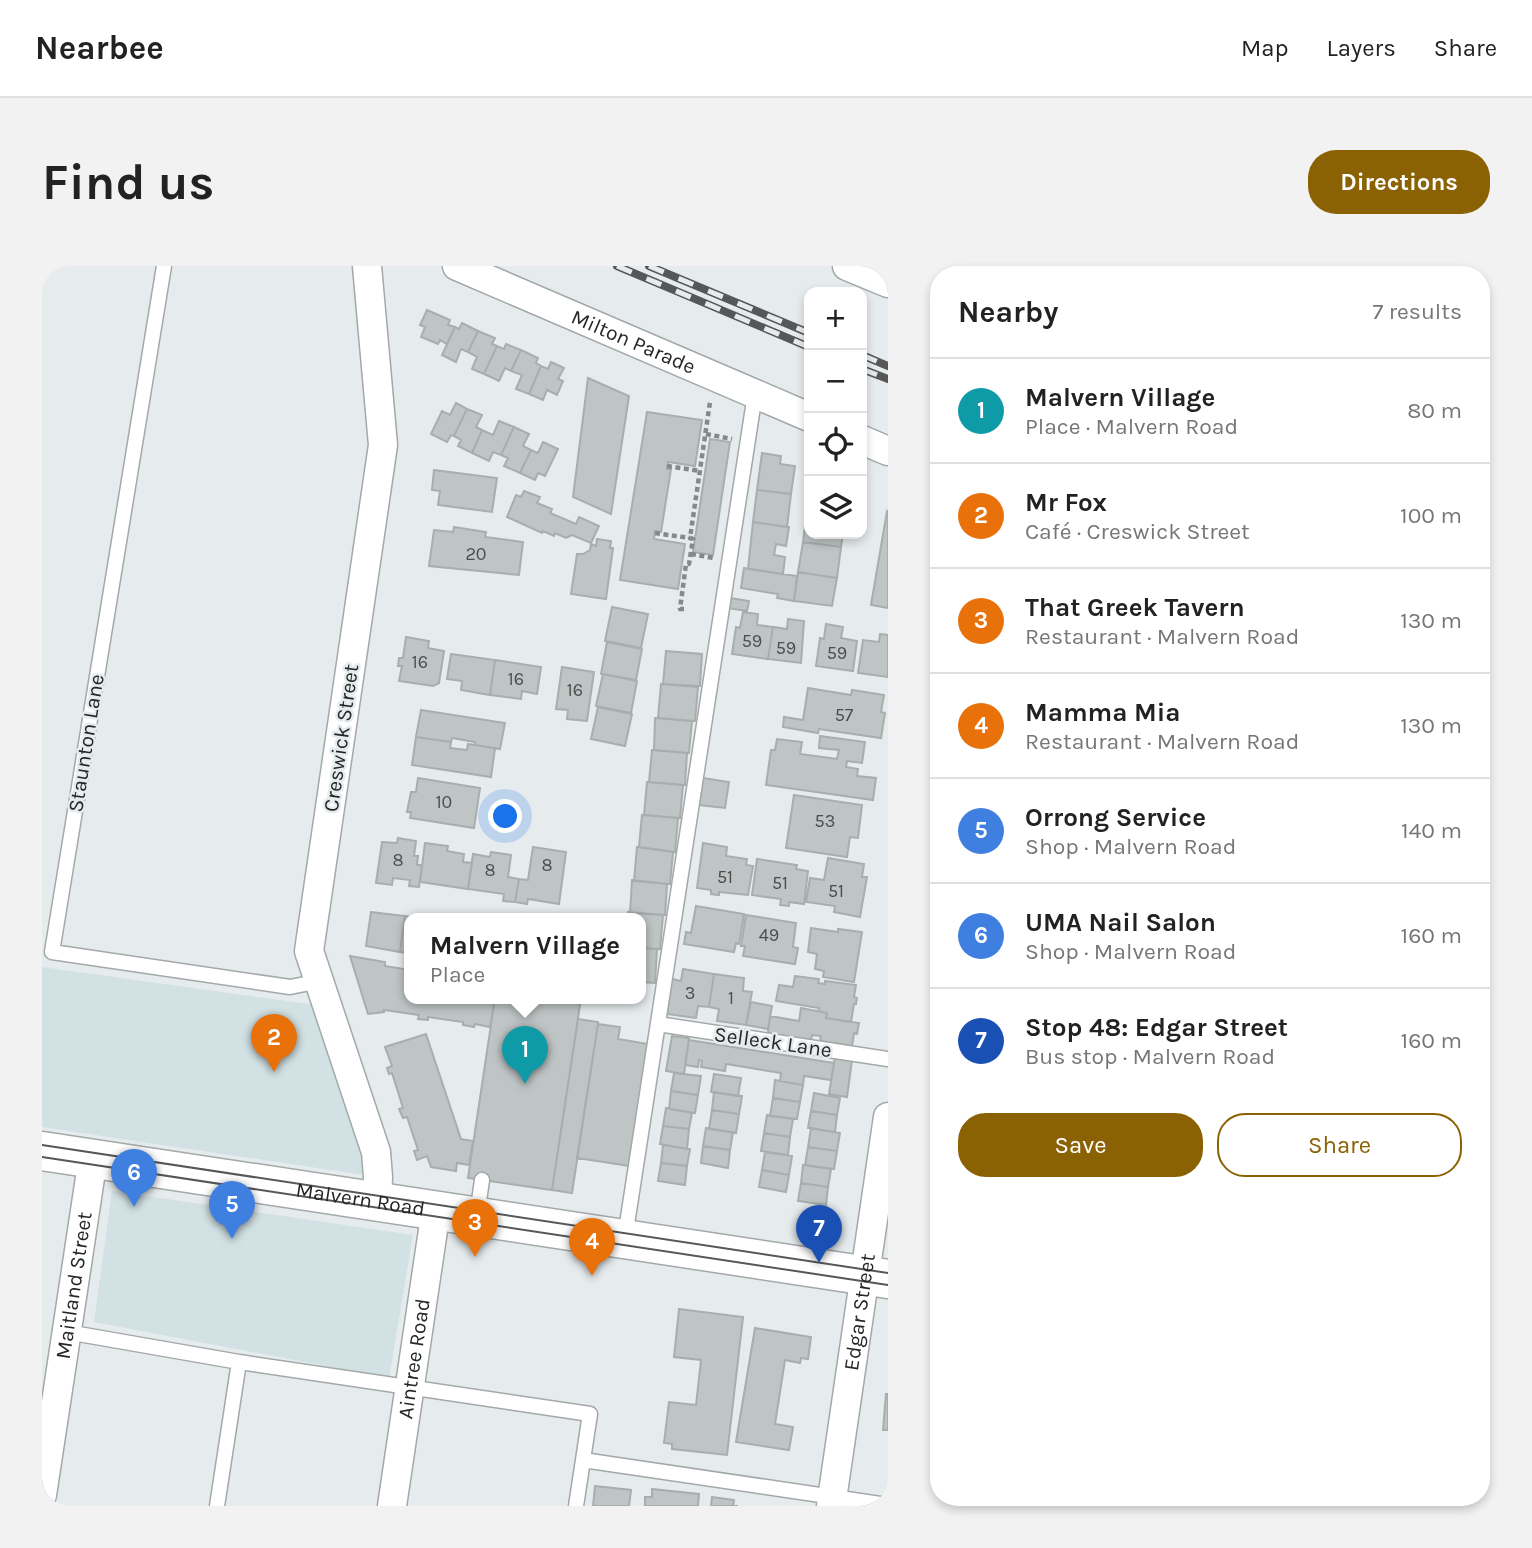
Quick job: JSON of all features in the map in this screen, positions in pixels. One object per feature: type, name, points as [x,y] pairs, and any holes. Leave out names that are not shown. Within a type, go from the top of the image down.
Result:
[{"type":"main road","name":"Malvern Road","points":[[42,1151],[436,1210],[480,1198],[625,1239],[876,1277]]},
{"type":"street","name":"Creswick Street","points":[[367,266],[383,445],[309,950],[376,1152],[377,1201]]},
{"type":"street","name":"Milton Parade","points":[[457,266],[804,416]]},
{"type":"street","points":[[847,266],[888,283]]},
{"type":"street","points":[[867,442],[888,451]]},
{"type":"street","name":"Edgar Street","points":[[831,1501],[876,1277],[888,1118]]},
{"type":"street","name":"Maitland Street","points":[[42,1495],[93,1158]]},
{"type":"street","name":"Aintree Road","points":[[392,1506],[436,1210]]},
{"type":"lane","name":"Staunton Lane","points":[[164,266],[52,952],[290,987],[320,981]]},
{"type":"lane","points":[[625,1239],[755,394]]},
{"type":"lane","name":"Selleck Lane","points":[[658,1024],[888,1059]]},
{"type":"lane","points":[[66,1332],[239,1362],[590,1413],[576,1506]]},
{"type":"lane","points":[[217,1506],[239,1362]]},
{"type":"lane","points":[[583,1461],[831,1501],[888,1506]]},
{"type":"path","points":[[684,610],[680,609],[686,564],[689,564],[693,539],[690,538],[711,398]]},
{"type":"path","points":[[706,434],[747,441]]},
{"type":"path","points":[[667,466],[700,471]]},
{"type":"path","points":[[655,533],[690,538]]},
{"type":"shaded area","points":[[42,967],[316,1005],[384,1178],[42,1127]]},
{"type":"shaded area","points":[[112,1191],[413,1235],[389,1378],[94,1322]]},
{"type":"building","points":[[427,310],[450,320],[448,325],[455,327],[447,344],[440,340],[438,344],[421,337],[425,327],[420,325]]},
{"type":"building","points":[[462,323],[478,331],[468,352],[461,349],[456,362],[442,355],[455,327],[459,329]]},
{"type":"building","points":[[478,331],[495,338],[492,344],[497,346],[484,374],[472,369],[477,357],[468,352]]},
{"type":"building","points":[[506,344],[521,350],[511,371],[505,368],[499,381],[484,374],[497,346],[504,349]]},
{"type":"building","points":[[521,350],[538,358],[536,363],[541,366],[529,394],[516,389],[522,375],[511,371]]},
{"type":"building","points":[[551,362],[564,368],[558,379],[563,381],[557,395],[547,390],[543,400],[529,394],[541,366],[548,369]]},
{"type":"building","points":[[588,378],[629,396],[611,514],[573,497]]},
{"type":"building","points":[[456,403],[467,409],[454,436],[451,435],[447,442],[431,434],[442,411],[450,415]]},
{"type":"building","points":[[467,409],[482,415],[476,427],[482,430],[472,453],[458,446],[461,440],[454,436]]},
{"type":"building","points":[[647,412],[702,420],[695,466],[668,462],[667,469],[671,469],[661,532],[655,531],[654,539],[685,544],[678,589],[620,580]]},
{"type":"building","points":[[499,421],[514,427],[501,455],[493,452],[489,461],[472,453],[482,430],[493,435]]},
{"type":"building","points":[[514,427],[529,434],[523,446],[531,450],[520,473],[504,466],[508,458],[501,455]]},
{"type":"building","points":[[710,439],[730,442],[713,555],[693,552]]},
{"type":"building","points":[[543,442],[558,449],[545,476],[538,473],[535,480],[520,473],[531,450],[538,453]]},
{"type":"building","points":[[762,453],[781,456],[780,464],[795,466],[791,494],[757,490]]},
{"type":"building","points":[[434,470],[497,478],[492,512],[438,505],[440,491],[432,490]]},
{"type":"building","points":[[757,490],[791,494],[787,527],[753,522]]},
{"type":"building","points":[[524,491],[540,497],[537,503],[552,509],[550,513],[576,524],[579,517],[599,526],[591,543],[572,535],[566,538],[555,533],[554,536],[543,531],[542,533],[507,517],[516,495],[521,497]]},
{"type":"building","points":[[888,512],[888,608],[871,605]]},
{"type":"building","points":[[753,522],[789,527],[786,546],[776,544],[774,555],[785,557],[783,574],[748,569]]},
{"type":"building","points":[[454,527],[486,532],[485,537],[523,542],[519,575],[429,566],[434,530],[453,532]]},
{"type":"building","points":[[804,534],[804,539],[842,539],[841,547],[803,542]]},
{"type":"building","points":[[597,539],[611,541],[610,548],[613,548],[606,599],[571,594],[577,554],[590,550],[591,544],[596,546]]},
{"type":"building","points":[[803,542],[841,547],[837,578],[798,572]]},
{"type":"building","points":[[744,568],[797,576],[794,601],[777,598],[778,594],[741,588]]},
{"type":"building","points":[[798,572],[837,578],[832,606],[794,601]]},
{"type":"building","points":[[730,598],[749,601],[747,611],[728,608]]},
{"type":"building","points":[[612,607],[648,614],[641,648],[605,641]]},
{"type":"building","points":[[743,612],[758,614],[757,625],[773,627],[768,659],[732,654],[736,627],[740,628]]},
{"type":"building","points":[[788,619],[804,621],[801,663],[768,659],[773,627],[787,629]]},
{"type":"building","points":[[826,624],[843,627],[841,638],[857,641],[853,671],[816,666],[820,638],[824,639]]},
{"type":"building","points":[[880,634],[888,635],[888,677],[858,673],[863,640],[879,642]]},
{"type":"building","points":[[406,637],[429,641],[428,648],[444,651],[439,683],[433,686],[399,681],[402,666],[398,666],[399,658],[403,658]]},
{"type":"building","points":[[607,642],[642,649],[636,680],[601,674]]},
{"type":"building","points":[[666,651],[702,654],[700,686],[663,684]]},
{"type":"building","points":[[451,654],[495,660],[490,695],[461,690],[462,681],[447,679]]},
{"type":"building","points":[[495,660],[541,667],[537,694],[522,691],[521,699],[490,695]]},
{"type":"building","points":[[562,667],[594,672],[587,721],[567,719],[568,710],[556,709]]},
{"type":"building","points":[[603,674],[637,681],[631,713],[596,706]]},
{"type":"building","points":[[661,684],[698,687],[695,721],[658,718]]},
{"type":"building","points":[[808,688],[851,695],[852,690],[884,695],[881,712],[885,713],[881,738],[783,727],[784,717],[803,720]]},
{"type":"building","points":[[598,707],[632,714],[625,746],[591,739]]},
{"type":"building","points":[[421,710],[505,723],[500,749],[452,738],[451,742],[416,737]]},
{"type":"building","points":[[655,718],[692,721],[689,753],[654,750]]},
{"type":"building","points":[[820,736],[865,742],[862,763],[847,761],[846,767],[858,769],[857,776],[876,778],[873,800],[766,785],[771,750],[775,750],[777,739],[802,742],[800,754],[837,759],[839,750],[819,748]]},
{"type":"building","points":[[416,737],[451,742],[450,748],[467,750],[468,744],[495,748],[491,777],[412,765]]},
{"type":"building","points":[[652,750],[687,753],[685,785],[649,782]]},
{"type":"building","points":[[418,778],[480,788],[474,828],[410,818],[411,812],[407,812],[411,792],[416,792]]},
{"type":"building","points":[[703,778],[729,782],[725,808],[699,805]]},
{"type":"building","points":[[647,782],[683,785],[680,818],[644,815]]},
{"type":"building","points":[[794,795],[862,805],[858,838],[850,837],[847,857],[786,848]]},
{"type":"building","points":[[642,815],[678,818],[675,852],[639,847]]},
{"type":"building","points":[[398,838],[416,841],[414,856],[418,856],[417,865],[422,865],[419,887],[409,886],[410,880],[393,878],[392,885],[376,883],[382,842],[397,843]]},
{"type":"building","points":[[425,843],[448,846],[447,851],[464,854],[463,862],[472,863],[468,889],[420,882]]},
{"type":"building","points":[[703,843],[727,847],[726,856],[747,859],[746,865],[753,866],[748,895],[719,892],[719,895],[711,894],[711,890],[697,888]]},
{"type":"building","points":[[533,847],[566,852],[559,904],[528,899],[527,904],[515,902],[519,879],[528,880]]},
{"type":"building","points":[[637,847],[673,852],[670,884],[634,881]]},
{"type":"building","points":[[491,852],[511,855],[508,877],[519,879],[515,902],[503,901],[504,894],[468,889],[473,854],[490,857]]},
{"type":"building","points":[[828,858],[864,864],[862,877],[867,877],[860,917],[834,912],[835,906],[806,902],[810,878],[824,880]]},
{"type":"building","points":[[757,859],[797,865],[796,869],[808,871],[804,904],[789,902],[789,906],[780,905],[781,899],[752,895]]},
{"type":"building","points":[[632,880],[667,884],[665,915],[630,913]]},
{"type":"building","points":[[696,906],[744,914],[739,944],[736,943],[734,952],[684,944],[686,932],[691,933]]},
{"type":"building","points":[[371,912],[404,916],[400,952],[366,946]]},
{"type":"building","points":[[646,914],[663,915],[660,949],[646,948]]},
{"type":"building","points":[[746,915],[796,923],[793,947],[798,948],[795,964],[743,956],[745,946],[741,946]]},
{"type":"building","points":[[404,923],[404,952],[400,952]]},
{"type":"building","points":[[811,928],[862,932],[854,982],[823,977],[824,971],[815,969],[817,954],[808,952]]},
{"type":"building","points":[[646,948],[657,949],[655,983],[646,982]]},
{"type":"building","points":[[350,956],[385,962],[385,966],[404,969],[404,1004],[494,1004],[490,1027],[475,1024],[474,1027],[463,1025],[463,1022],[428,1017],[428,1020],[418,1019],[419,1015],[384,1010],[368,1014]]},
{"type":"building","points":[[683,969],[714,974],[709,1007],[698,1006],[696,1018],[667,1014],[672,979],[681,981]]},
{"type":"building","points":[[714,974],[744,978],[743,991],[752,992],[746,1025],[717,1021],[719,1009],[709,1007]]},
{"type":"building","points":[[795,976],[819,979],[818,983],[825,984],[825,981],[856,985],[854,997],[857,998],[851,1022],[826,1018],[827,1013],[818,1011],[819,1008],[776,1001],[779,985],[793,987]]},
{"type":"building","points":[[751,1002],[772,1006],[768,1029],[746,1025]]},
{"type":"building","points":[[494,1004],[580,1004],[552,1190],[468,1178]]},
{"type":"building","points":[[801,1008],[827,1013],[826,1018],[859,1023],[852,1046],[820,1041],[821,1036],[812,1035],[811,1040],[768,1033],[770,1016],[799,1021]]},
{"type":"building","points":[[578,1019],[598,1024],[572,1193],[552,1190]]},
{"type":"building","points":[[598,1024],[620,1027],[618,1039],[648,1044],[630,1166],[577,1158]]},
{"type":"building","points":[[426,1034],[461,1139],[473,1141],[469,1165],[457,1163],[456,1171],[431,1167],[427,1156],[417,1160],[414,1151],[418,1150],[407,1117],[403,1118],[399,1109],[403,1108],[392,1073],[389,1074],[387,1068],[392,1066],[385,1047]]},
{"type":"building","points":[[672,1036],[689,1038],[684,1074],[666,1071]]},
{"type":"building","points":[[689,1040],[834,1063],[831,1080],[804,1076],[803,1085],[780,1081],[781,1073],[726,1064],[725,1071],[701,1067],[702,1061],[699,1060],[698,1067],[685,1065]]},
{"type":"building","points":[[835,1057],[852,1060],[847,1097],[829,1094]]},
{"type":"building","points":[[674,1073],[701,1076],[698,1095],[671,1091]]},
{"type":"building","points":[[714,1074],[741,1078],[738,1096],[711,1092]]},
{"type":"building","points":[[775,1080],[803,1085],[800,1102],[773,1098]]},
{"type":"building","points":[[671,1091],[698,1095],[695,1113],[669,1109]]},
{"type":"building","points":[[714,1092],[742,1096],[739,1114],[712,1110]]},
{"type":"building","points":[[814,1093],[840,1098],[837,1115],[811,1111]]},
{"type":"building","points":[[773,1098],[800,1102],[797,1119],[770,1116]]},
{"type":"building","points":[[666,1108],[692,1113],[689,1129],[663,1126]]},
{"type":"building","points":[[712,1110],[739,1114],[736,1133],[709,1129]]},
{"type":"building","points":[[811,1111],[837,1115],[835,1132],[808,1128]]},
{"type":"building","points":[[767,1115],[793,1119],[790,1137],[764,1133]]},
{"type":"building","points":[[663,1126],[689,1129],[687,1149],[660,1144]]},
{"type":"building","points":[[706,1128],[733,1132],[730,1150],[703,1146]]},
{"type":"building","points":[[811,1128],[840,1133],[837,1151],[808,1147]]},
{"type":"building","points":[[764,1133],[790,1137],[788,1155],[761,1151]]},
{"type":"building","points":[[663,1145],[690,1149],[687,1166],[661,1163]]},
{"type":"building","points":[[703,1146],[730,1150],[728,1168],[701,1163]]},
{"type":"building","points":[[808,1147],[837,1151],[834,1169],[805,1165]]},
{"type":"building","points":[[765,1152],[792,1156],[789,1175],[762,1170]]},
{"type":"building","points":[[661,1163],[687,1166],[685,1185],[658,1181]]},
{"type":"building","points":[[803,1165],[831,1169],[828,1187],[801,1183]]},
{"type":"building","points":[[762,1170],[789,1175],[786,1192],[759,1187]]},
{"type":"building","points":[[801,1183],[828,1187],[826,1205],[798,1201]]},
{"type":"building","points":[[679,1309],[743,1317],[727,1455],[672,1449],[672,1444],[664,1443],[669,1402],[696,1405],[701,1360],[674,1357]]},
{"type":"building","points":[[755,1328],[811,1337],[808,1359],[801,1358],[800,1363],[785,1360],[775,1424],[793,1427],[789,1450],[736,1442]]},
{"type":"building","points":[[886,1394],[888,1430],[883,1430]]},
{"type":"building","points":[[595,1486],[631,1490],[629,1506],[593,1506]]},
{"type":"building","points":[[652,1489],[699,1494],[698,1506],[645,1506],[645,1497],[652,1497]]},
{"type":"building","points":[[712,1497],[734,1500],[733,1506],[711,1506]]},
{"type":"tram line","points":[[42,1145],[888,1273]]},
{"type":"tram line","points":[[42,1157],[888,1285]]},
{"type":"railway","points":[[617,266],[804,345]]},
{"type":"railway","points":[[649,266],[804,331]]},
{"type":"railway","points":[[867,357],[888,366]]},
{"type":"railway","points":[[867,371],[888,379]]},
{"type":"place","name":"Mr Fox","points":[[274,1072]]},
{"type":"place","name":"Malvern Village","points":[[525,1084]]},
{"type":"place","name":"UMA Nail Salon","points":[[134,1207]]},
{"type":"place","name":"Orrong Service","points":[[232,1239]]},
{"type":"place","name":"That Greek Tavern","points":[[475,1257]]},
{"type":"place","name":"Stop 48: Edgar Street","points":[[819,1263]]},
{"type":"place","name":"Mamma Mia","points":[[592,1276]]}]
